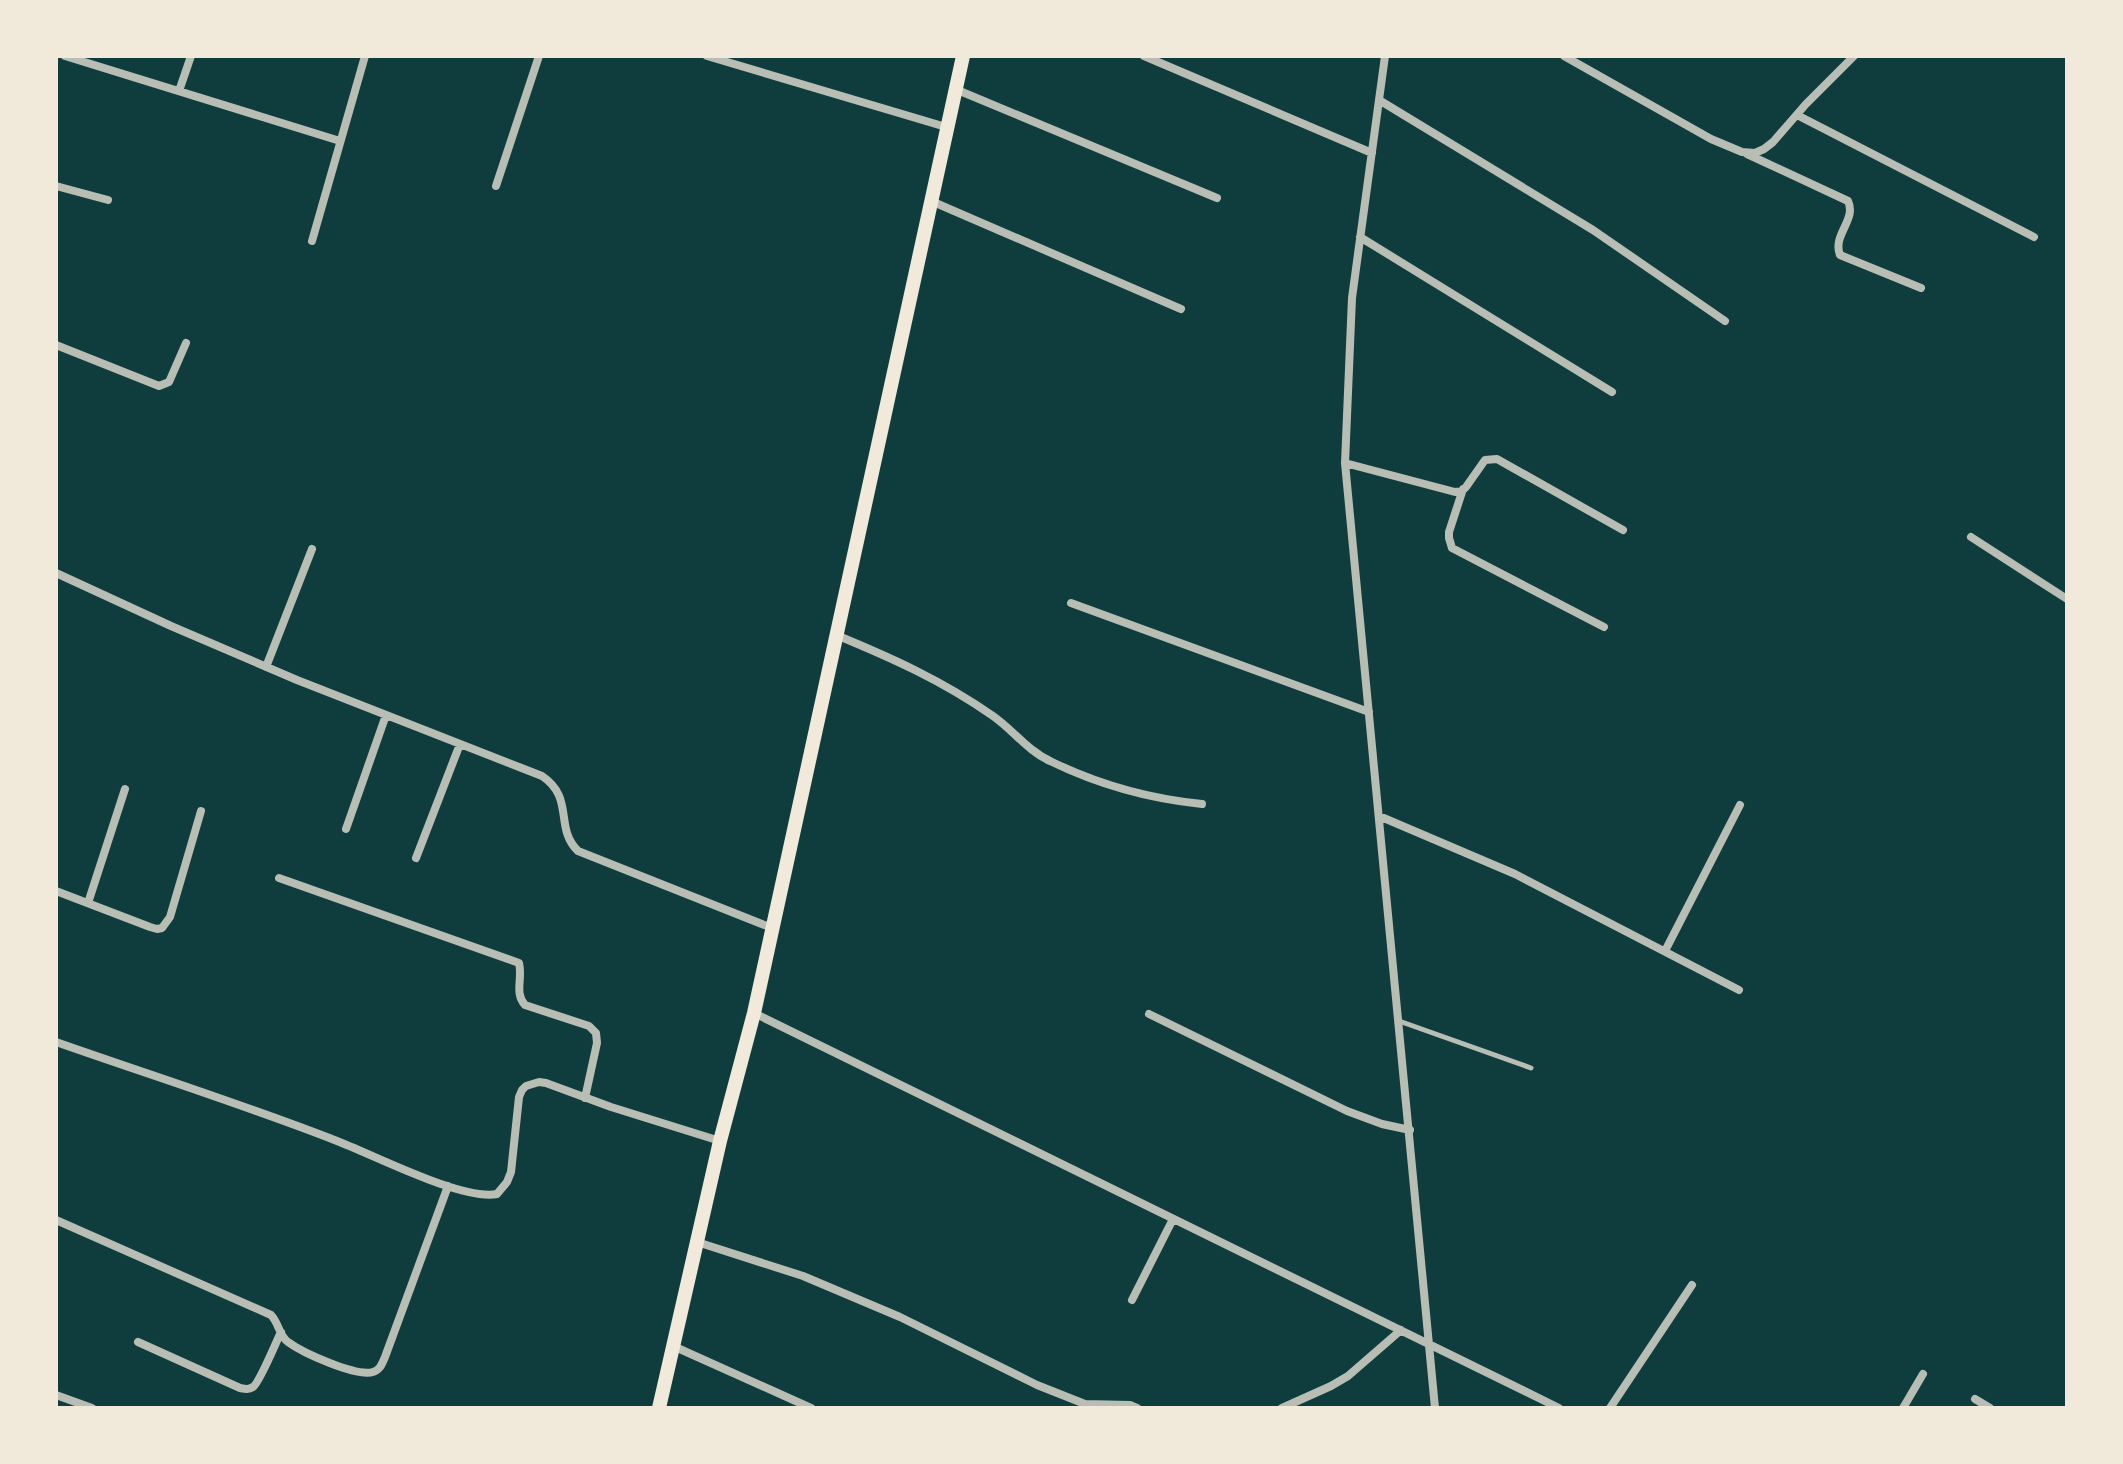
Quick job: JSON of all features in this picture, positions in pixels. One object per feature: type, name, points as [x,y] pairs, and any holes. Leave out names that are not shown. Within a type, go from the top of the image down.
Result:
[{"type":"main road","points":[[659,1408],[720,1141],[754,1013],[963,56]]},
{"type":"street","points":[[65,56],[340,141]]},
{"type":"street","points":[[179,91],[191,56]]},
{"type":"street","points":[[312,241],[365,56]]},
{"type":"street","points":[[496,186],[539,56]]},
{"type":"street","points":[[707,56],[946,127]]},
{"type":"street","points":[[1144,56],[1372,153]]},
{"type":"street","points":[[1385,56],[1352,298],[1345,463],[1435,1408]]},
{"type":"street","points":[[1564,56],[1711,139],[1848,201],[1850,214],[1837,247],[1840,255],[1921,288]]},
{"type":"street","points":[[1742,152],[1755,153],[1773,142],[1854,56]]},
{"type":"street","points":[[955,89],[1217,198]]},
{"type":"street","points":[[1379,100],[1593,230],[1725,321]]},
{"type":"street","points":[[1797,115],[2034,237]]},
{"type":"street","points":[[56,186],[108,200]]},
{"type":"street","points":[[930,201],[1181,309]]},
{"type":"street","points":[[1360,237],[1612,392]]},
{"type":"street","points":[[56,345],[159,386],[169,382],[186,343]]},
{"type":"street","points":[[1604,627],[1452,548],[1449,532],[1463,489],[1485,460],[1497,459],[1623,530]]},
{"type":"street","points":[[1345,463],[1446,491],[1463,489]]},
{"type":"street","points":[[1971,537],[2067,599]]},
{"type":"street","points":[[266,667],[312,549]]},
{"type":"street","points":[[56,573],[266,667],[542,776],[556,787],[569,839],[578,851],[772,928]]},
{"type":"street","points":[[1071,603],[1369,712]]},
{"type":"street","points":[[836,635],[916,669],[994,717],[1051,762],[1151,797],[1202,804]]},
{"type":"street","points":[[346,829],[386,715]]},
{"type":"street","points":[[416,858],[460,744]]},
{"type":"street","points":[[88,903],[125,789]]},
{"type":"street","points":[[1665,951],[1740,805]]},
{"type":"street","points":[[56,891],[150,927],[162,928],[170,917],[201,811]]},
{"type":"street","points":[[1379,816],[1515,874],[1739,990]]},
{"type":"street","points":[[279,878],[519,963],[519,997],[525,1005],[589,1026],[596,1033],[597,1043],[585,1098]]},
{"type":"street","points":[[754,1013],[1559,1408]]},
{"type":"street","points":[[1149,1014],[1347,1111],[1410,1130]]},
{"type":"street","points":[[56,1042],[336,1141],[476,1195],[497,1194],[502,1189],[511,1172],[519,1097],[526,1086],[539,1082],[720,1141]]},
{"type":"street","points":[[56,1220],[271,1315],[288,1342],[336,1366],[364,1373],[379,1369],[385,1357],[448,1186]]},
{"type":"street","points":[[1132,1300],[1173,1219]]},
{"type":"street","points":[[697,1242],[803,1276],[900,1317],[1037,1385],[1085,1404],[1130,1405],[1137,1408]]},
{"type":"street","points":[[1610,1408],[1692,1285]]},
{"type":"street","points":[[1282,1408],[1348,1376],[1401,1330]]},
{"type":"street","points":[[138,1342],[248,1389],[258,1380],[281,1332]]},
{"type":"street","points":[[673,1346],[811,1408]]},
{"type":"street","points":[[1903,1408],[1923,1374]]},
{"type":"street","points":[[56,1395],[92,1408]]},
{"type":"street","points":[[1975,1399],[1990,1408]]},
{"type":"lane","points":[[1399,1021],[1531,1068]]}]
